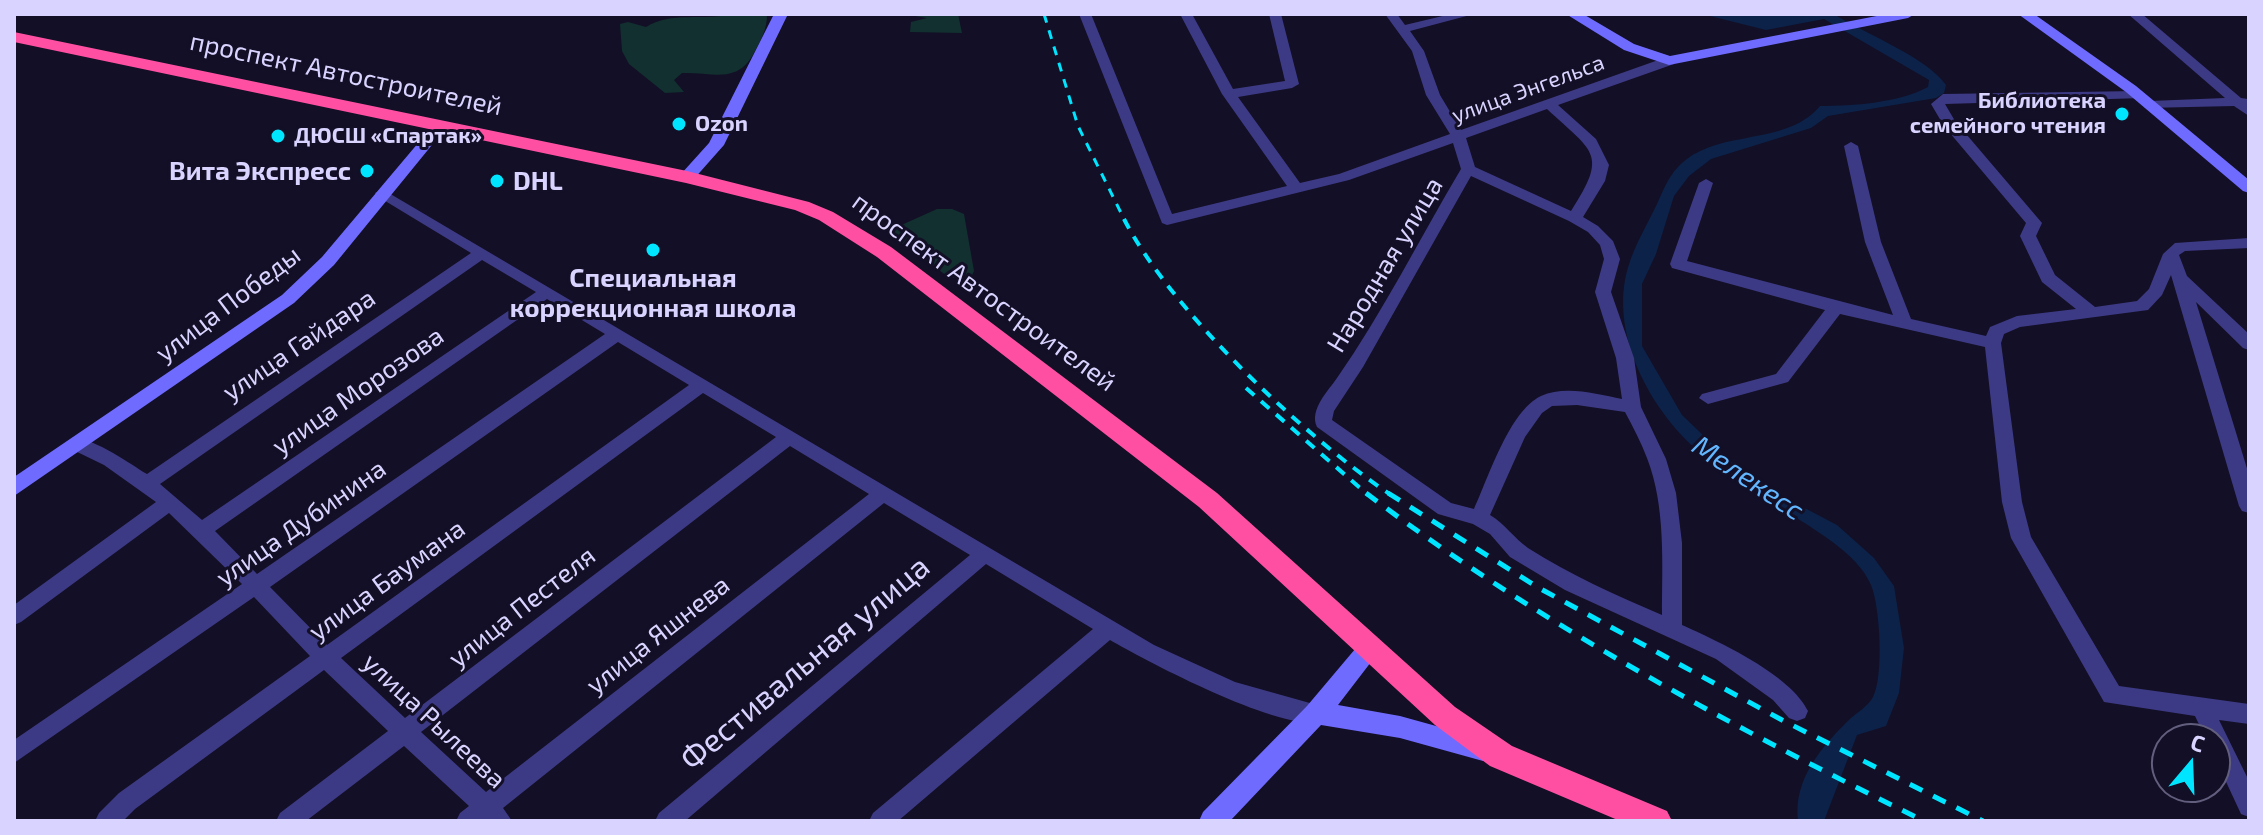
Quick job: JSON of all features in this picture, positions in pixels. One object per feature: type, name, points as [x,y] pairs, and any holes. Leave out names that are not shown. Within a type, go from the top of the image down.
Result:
[{"type":"highway","name":"проспект Автостроителей","points":[[14,37],[687,177],[802,206],[826,216],[884,252],[1208,500],[1445,716],[1501,756],[1656,821]]},
{"type":"street","points":[[687,177],[716,145],[781,14]]},
{"type":"street","name":"улица Энгельса","points":[[1085,14],[1167,220],[1344,177],[1669,61],[1908,14]]},
{"type":"street","points":[[1186,14],[1229,94],[1295,187]]},
{"type":"street","points":[[1229,94],[1292,84],[1275,14]]},
{"type":"street","name":"Народная улица","points":[[1391,14],[1418,51],[1433,95],[1459,138],[1468,169],[1362,354],[1325,410],[1323,422],[1445,509],[1479,518]]},
{"type":"street","points":[[1402,29],[1468,14]]},
{"type":"street","points":[[1573,14],[1629,47],[1669,61]]},
{"type":"street","points":[[2025,14],[2144,100],[2249,188]]},
{"type":"street","points":[[2134,14],[2245,105]]},
{"type":"street","points":[[2092,313],[2048,278],[2028,236],[2034,223],[1949,123],[1938,104],[1943,98],[2144,100],[2245,105]]},
{"type":"street","points":[[1550,105],[1591,142],[1602,165],[1598,181],[1574,218]]},
{"type":"street","name":"улица Победы","points":[[14,488],[288,299],[328,261],[440,126]]},
{"type":"street","points":[[1851,146],[1873,242],[1904,322]]},
{"type":"street","points":[[1468,169],[1574,218],[1600,237],[1612,259],[1603,292],[1625,358],[1632,407],[1657,459],[1666,493],[1672,543],[1672,628]]},
{"type":"street","points":[[1706,183],[1678,264],[1836,308],[1993,343]]},
{"type":"street","points":[[382,193],[1199,680],[1267,704],[1417,730],[1501,756]]},
{"type":"street","points":[[2249,243],[2181,246],[2171,254],[2156,291],[2142,306],[2017,322],[1996,331],[1993,343],[2012,502],[2021,538],[2112,695],[2249,714]]},
{"type":"street","name":"улица Гайдара","points":[[148,483],[482,253]]},
{"type":"street","points":[[2171,254],[2249,506]]},
{"type":"street","points":[[2180,278],[2249,344]]},
{"type":"street","name":"улица Морозова","points":[[199,532],[547,292]]},
{"type":"street","points":[[1708,398],[1782,378],[1836,308]]},
{"type":"street","name":"улица Дубинина","points":[[14,753],[618,334]]},
{"type":"street","name":"улица Баумана","points":[[107,821],[127,801],[702,385]]},
{"type":"street","points":[[1632,407],[1586,400],[1546,401],[1531,415],[1511,447],[1479,518],[1517,551],[1572,584],[1724,653],[1740,668],[1783,691],[1797,711]]},
{"type":"street","name":"улица Пестеля","points":[[288,821],[789,437]]},
{"type":"street","name":"улица Рылеева","points":[[77,444],[116,462],[148,483],[256,586],[326,659],[493,814]]},
{"type":"street","name":"улица Яшнева","points":[[468,821],[493,814],[883,493]]},
{"type":"street","points":[[14,616],[168,503]]},
{"type":"street","name":"Фестивальная улица","points":[[667,821],[984,554]]},
{"type":"street","points":[[881,821],[1109,628]]},
{"type":"street","points":[[1212,821],[1316,714],[1369,649]]},
{"type":"street","points":[[2203,709],[2249,806]]},
{"type":"green space","points":[[767,14],[765,29],[755,51],[741,69],[733,73],[682,73],[674,80],[684,92],[665,93],[629,64],[622,51],[620,24],[628,22],[646,27],[666,19]]},
{"type":"green space","points":[[903,14],[958,14],[962,33],[910,32],[911,22],[927,18]]},
{"type":"green space","points":[[937,209],[952,209],[964,214],[974,271],[971,278],[950,278],[891,236],[897,227]]},
{"type":"water","name":"Мелекесс","points":[[1702,14],[1839,14],[1837,16],[1925,65],[1946,85],[1944,93],[1936,98],[1828,116],[1811,128],[1711,159],[1689,176],[1674,196],[1656,254],[1642,284],[1642,346],[1682,415],[1729,460],[1780,495],[1837,525],[1874,558],[1894,586],[1904,648],[1899,693],[1886,726],[1857,735],[1824,821],[1798,821],[1800,791],[1820,752],[1873,697],[1879,674],[1880,641],[1871,585],[1845,552],[1705,457],[1663,413],[1638,370],[1630,346],[1623,299],[1626,275],[1634,251],[1666,185],[1686,160],[1704,149],[1786,129],[1804,120],[1820,106],[1889,100],[1928,87],[1929,80],[1824,19],[1766,30]]},
{"type":"railway","points":[[1044,14],[1078,126],[1124,219]]},
{"type":"railway","points":[[1124,219],[1173,293],[1243,370],[1320,440],[1390,494]]},
{"type":"railway","points":[[1246,388],[1368,495]]},
{"type":"railway","points":[[1366,493],[1431,541],[1567,629],[1708,710],[1924,821]]},
{"type":"railway","points":[[1390,494],[1539,588],[1782,720],[1983,821]]},
{"type":"place","name":"Библиотека семейного чтения","points":[[2122,114]]},
{"type":"place","name":"Ozon","points":[[679,124]]},
{"type":"place","name":"ДЮСШ «Спартак»","points":[[278,136]]},
{"type":"place","name":"Вита Экспресс","points":[[367,171]]},
{"type":"place","name":"DHL","points":[[497,181]]},
{"type":"place","name":"Специальная коррекционная школа","points":[[653,250]]}]
